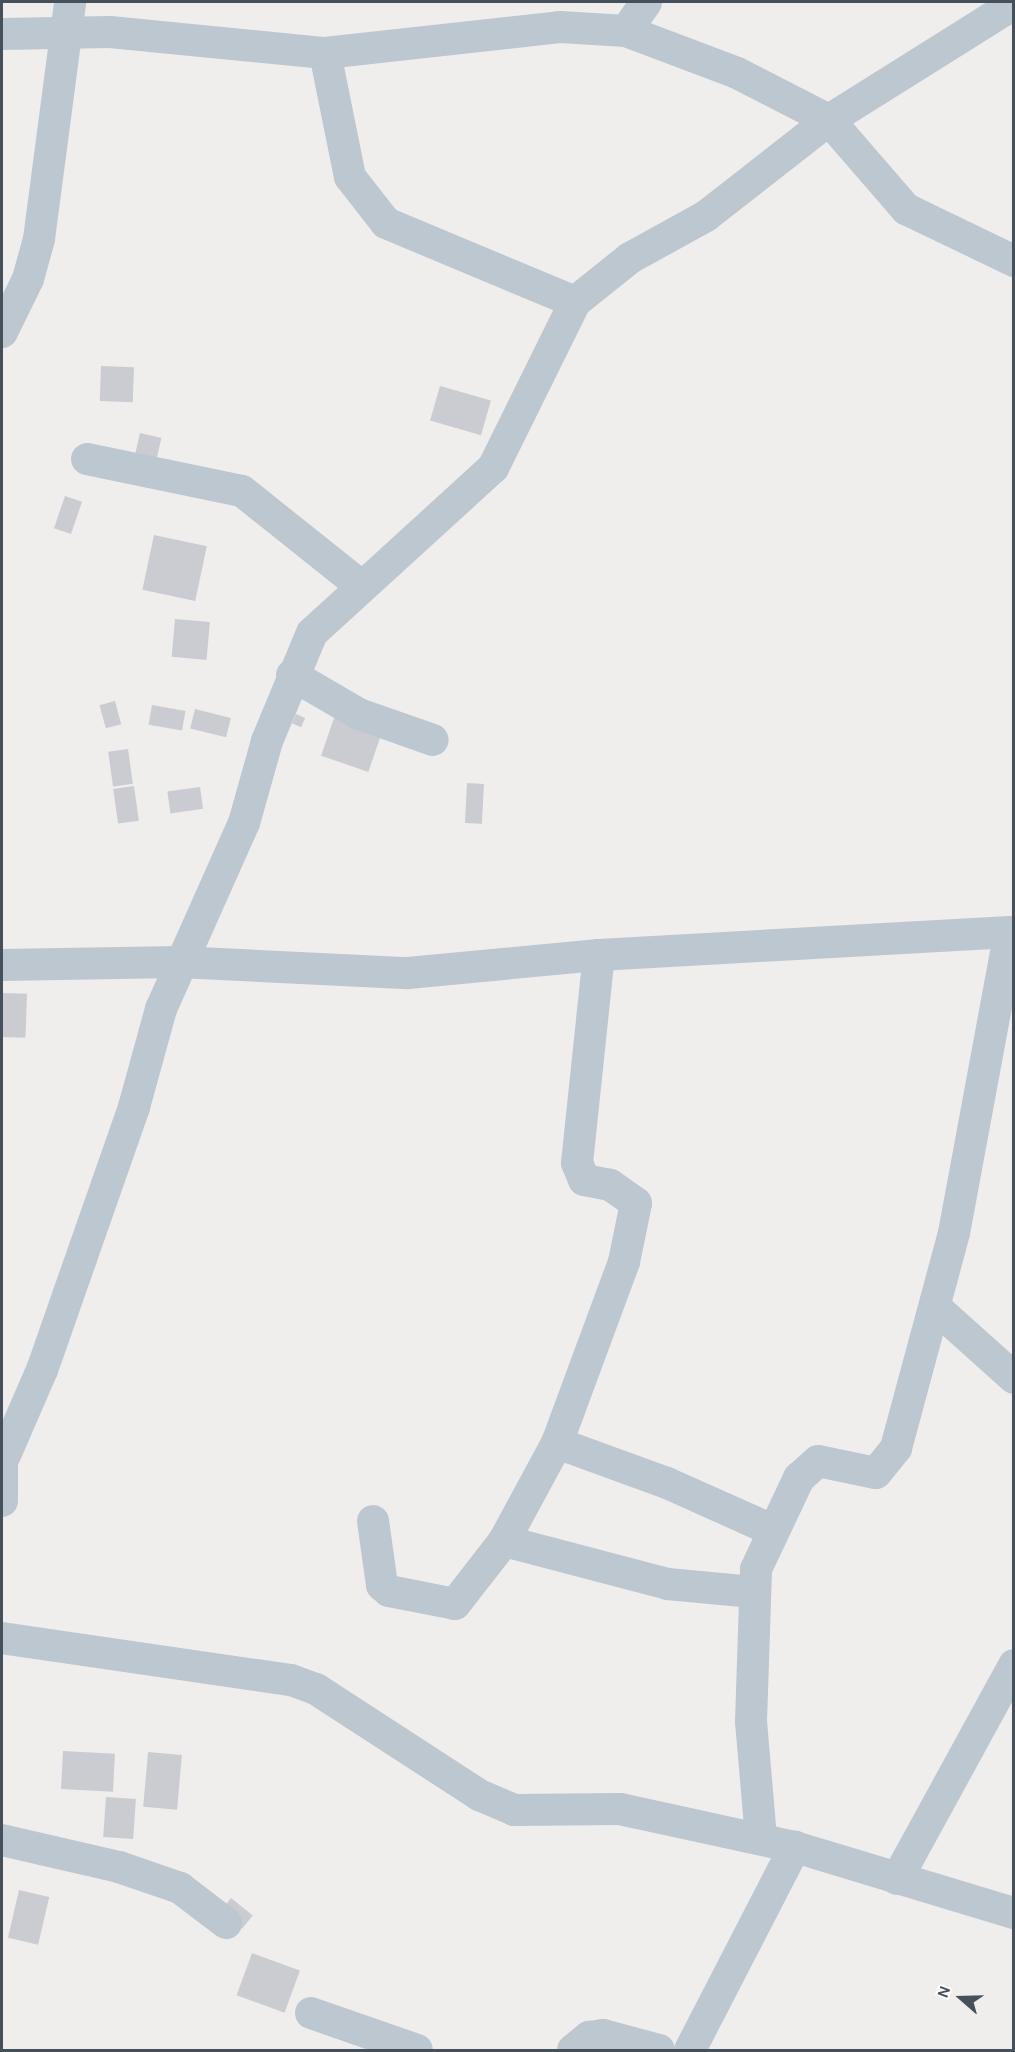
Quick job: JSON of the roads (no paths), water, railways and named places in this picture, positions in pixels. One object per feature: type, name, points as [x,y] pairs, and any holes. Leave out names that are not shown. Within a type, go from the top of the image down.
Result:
[{"type":"street","points":[[626,31],[646,2]]},
{"type":"street","points":[[2,1501],[3,1444],[42,1370],[179,962],[244,823],[292,675],[312,633],[361,586],[463,501],[493,468],[575,302],[630,258],[706,216],[829,120],[1002,7]]},
{"type":"street","points":[[2,34],[68,17],[325,53],[560,27],[626,31],[737,73],[829,120],[906,209],[1014,261]]},
{"type":"street","points":[[2,332],[28,279],[39,239],[68,17]]},
{"type":"street","points":[[325,53],[350,177],[386,223],[575,302]]},
{"type":"street","points":[[87,459],[243,491],[361,586]]},
{"type":"street","points":[[292,675],[359,714],[433,740]]},
{"type":"street","points":[[2,965],[179,962],[408,973],[599,955],[1012,932],[935,1307],[916,1384],[887,1466],[867,1472],[834,1460],[818,1461],[799,1478],[772,1530],[753,1592],[751,1722],[761,1838]]},
{"type":"street","points":[[373,1521],[382,1585],[444,1605],[464,1597],[504,1541],[557,1443],[624,1262],[636,1203],[610,1185],[584,1180],[577,1163],[599,955]]},
{"type":"street","points":[[935,1307],[1014,1378]]},
{"type":"street","points":[[557,1443],[772,1530]]},
{"type":"street","points":[[504,1541],[668,1584],[753,1592]]},
{"type":"street","points":[[2,1638],[291,1680],[316,1689],[479,1795],[514,1810],[620,1809],[761,1838],[1014,1913]]},
{"type":"street","points":[[897,1879],[1014,1665]]},
{"type":"street","points":[[2,1840],[119,1867],[180,1888],[226,1923]]},
{"type":"street","points":[[690,2050],[795,1847]]},
{"type":"street","points":[[311,2013],[417,2050]]},
{"type":"street","points":[[573,2050],[589,2037],[603,2035],[659,2050]]}]
